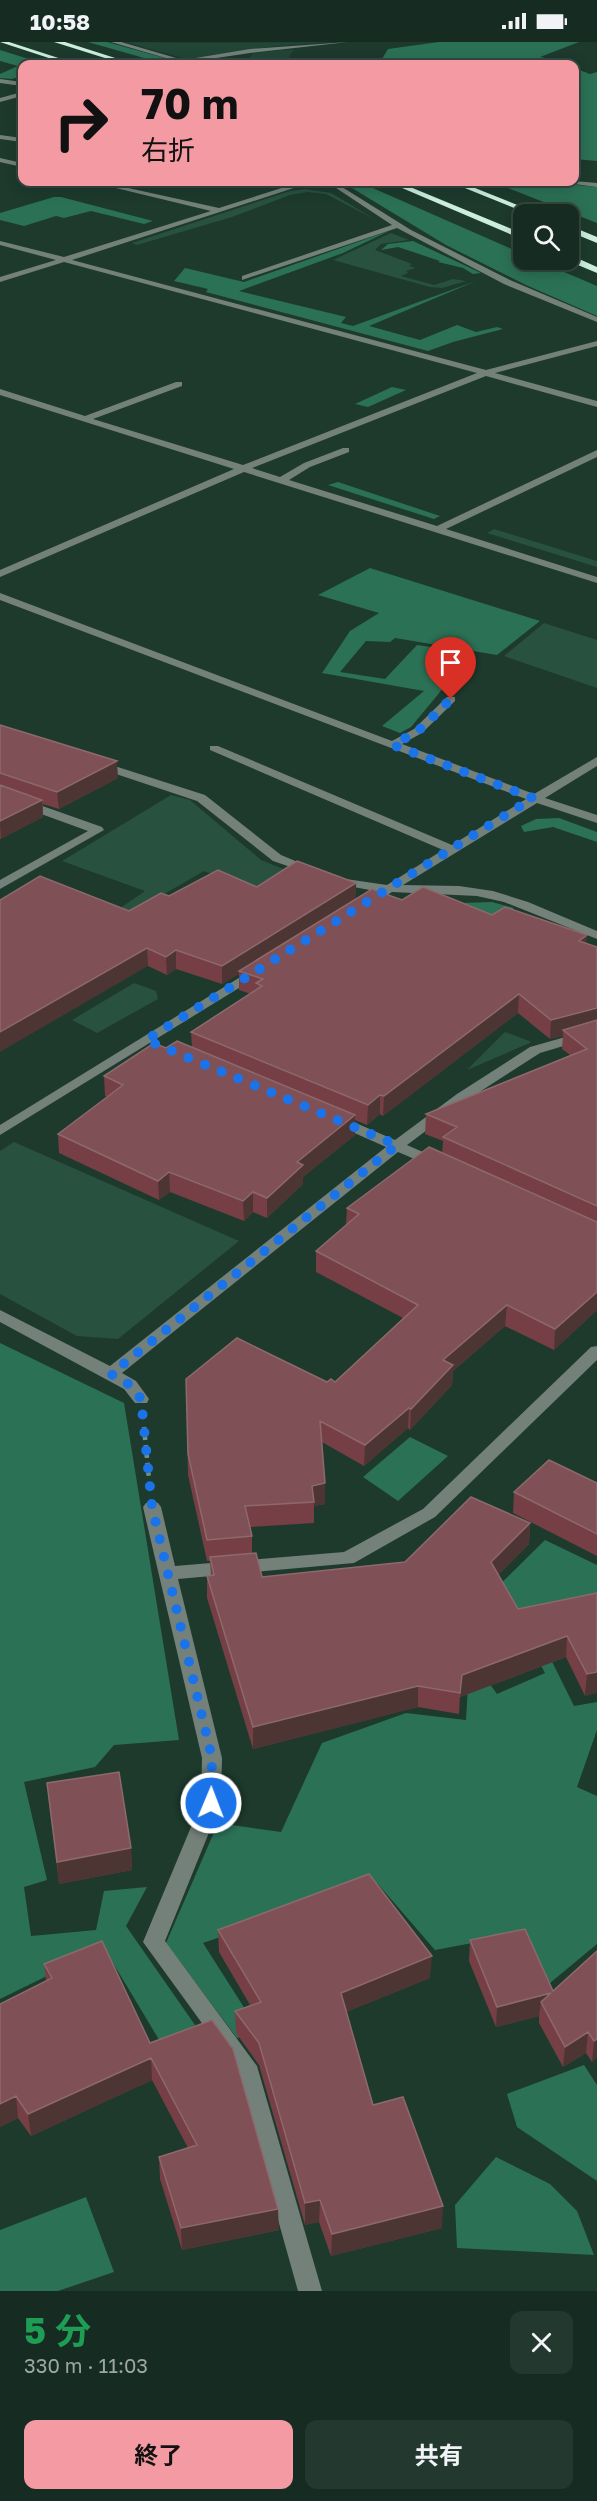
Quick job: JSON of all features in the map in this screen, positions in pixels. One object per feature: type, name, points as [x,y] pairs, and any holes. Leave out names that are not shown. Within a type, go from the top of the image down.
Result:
[{"type":"highway","points":[[2,42],[60,60]]},
{"type":"highway","points":[[57,42],[117,60]]},
{"type":"highway","points":[[402,186],[513,232]]},
{"type":"highway","points":[[464,186],[513,205]]},
{"type":"highway","points":[[579,233],[597,240]]},
{"type":"highway","points":[[579,262],[597,270]]},
{"type":"street","points":[[114,42],[180,60]]},
{"type":"street","points":[[191,60],[261,50],[345,42]]},
{"type":"street","points":[[0,81],[18,83]]},
{"type":"street","points":[[0,100],[18,95]]},
{"type":"street","points":[[0,137],[18,139]]},
{"type":"street","points":[[0,160],[18,164]]},
{"type":"street","points":[[579,183],[597,185]]},
{"type":"street","points":[[111,186],[219,211]]},
{"type":"street","points":[[0,280],[296,186]]},
{"type":"street","points":[[337,186],[408,232],[507,282],[597,320]]},
{"type":"street","points":[[245,278],[400,225]]},
{"type":"street","points":[[0,243],[320,327],[482,374],[597,404]]},
{"type":"street","points":[[0,574],[242,469],[482,374],[597,343]]},
{"type":"street","points":[[84,419],[179,384]]},
{"type":"street","points":[[0,393],[597,580]]},
{"type":"street","points":[[280,481],[307,465],[346,450]]},
{"type":"street","points":[[436,530],[597,453]]},
{"type":"street","points":[[0,596],[533,798],[597,819]]},
{"type":"street","points":[[393,745],[418,731],[451,699]]},
{"type":"street","points":[[214,748],[452,849]]},
{"type":"street","points":[[358,908],[533,798],[597,761]]},
{"type":"street","points":[[90,762],[201,798],[277,858],[324,875],[388,889],[474,891],[505,897],[597,934]]},
{"type":"street","points":[[0,795],[98,830],[0,885]]},
{"type":"street","points":[[0,1131],[267,965]]},
{"type":"street","points":[[111,1374],[397,1145],[462,1097],[535,1050],[597,1032]]},
{"type":"street","points":[[146,1040],[167,1050]]},
{"type":"street","points":[[320,1113],[449,1169]]},
{"type":"street","points":[[0,1315],[130,1385],[141,1399]]},
{"type":"street","points":[[168,1573],[348,1558],[429,1513],[597,1351]]},
{"type":"street","points":[[152,1507],[212,1758],[211,1803],[154,1942],[246,2066],[310,2291]]},
{"type":"path","points":[[141,1399],[152,1507]]},
{"type":"shaded area","points":[[88,42],[107,42],[172,60],[151,60]]},
{"type":"shaded area","points":[[125,42],[331,42],[274,46],[186,59]]},
{"type":"shaded area","points":[[439,42],[579,42],[540,57],[555,60],[381,60],[388,49]]},
{"type":"shaded area","points":[[0,50],[32,60],[18,60],[18,66],[0,61]]},
{"type":"shaded area","points":[[294,50],[287,60],[247,60],[254,53]]},
{"type":"shaded area","points":[[18,66],[18,77],[0,78],[0,74]]},
{"type":"shaded area","points":[[579,70],[590,74],[597,72],[597,161],[579,159]]},
{"type":"shaded area","points":[[579,185],[597,187],[597,223],[579,216],[579,204],[549,204],[503,186]]},
{"type":"shaded area","points":[[349,186],[368,186],[513,250],[513,270],[559,270],[597,286],[597,316],[526,285],[446,245]]},
{"type":"shaded area","points":[[305,189],[331,193],[376,220],[326,194],[307,192],[290,195],[232,217],[137,245],[132,243],[290,191]]},
{"type":"shaded area","points":[[54,197],[153,221],[144,224],[91,211],[64,218],[56,216],[24,226],[0,220],[0,213]]},
{"type":"shaded area","points":[[389,231],[343,253],[239,291],[346,317],[341,323],[353,326],[476,281],[369,326],[420,340],[457,325],[476,332],[497,327],[503,329],[428,351],[206,292],[208,289],[174,281],[185,268],[244,282]]},
{"type":"shaded area","points":[[391,233],[409,240],[381,244],[375,250],[412,264],[409,266],[416,268],[406,271],[408,273],[401,276],[434,285],[453,279],[466,281],[442,288],[430,287],[333,260]]},
{"type":"shaded area","points":[[413,241],[481,273],[473,274],[463,268],[438,262],[440,261],[398,247],[381,250],[388,244]]},
{"type":"shaded area","points":[[392,387],[406,390],[368,407],[355,404]]},
{"type":"shaded area","points":[[338,482],[440,516],[434,519],[328,485]]},
{"type":"shaded area","points":[[494,529],[597,561],[597,567],[487,533]]},
{"type":"shaded area","points":[[370,568],[540,621],[497,655],[395,638],[390,642],[366,641],[340,672],[385,679],[417,645],[451,650],[442,665],[459,669],[411,727],[400,733],[382,726],[424,691],[322,673],[350,631],[379,613],[318,595]]},
{"type":"shaded area","points":[[544,623],[597,640],[597,688],[504,656]]},
{"type":"shaded area","points":[[171,795],[190,800],[261,860],[288,871],[259,892],[204,871],[121,919],[110,915],[145,891],[62,861]]},
{"type":"shaded area","points":[[559,818],[597,832],[597,842],[553,827],[524,832],[521,826],[536,819]]},
{"type":"shaded area","points":[[492,902],[514,908],[457,948],[461,903]]},
{"type":"shaded area","points":[[134,983],[156,991],[158,999],[97,1033],[72,1020]]},
{"type":"shaded area","points":[[505,1032],[532,1042],[467,1070]]},
{"type":"shaded area","points":[[14,1142],[239,1241],[118,1339],[77,1336],[0,1294],[0,1151]]},
{"type":"shaded area","points":[[0,1343],[124,1403],[179,1740],[114,1745],[95,1767],[24,1782],[47,1880],[24,1887],[31,1936],[96,1930],[104,1891],[147,1887],[126,1926],[195,2025],[161,2043],[104,1948],[0,1999]]},
{"type":"shaded area","points":[[410,1437],[448,1456],[398,1501],[363,1477]]},
{"type":"shaded area","points":[[545,1540],[597,1565],[597,1603],[529,1615],[574,1706],[597,1702],[597,1730],[577,1787],[597,1796],[597,1944],[550,1983],[526,1933],[435,1950],[377,1883],[203,1943],[259,2031],[237,2038],[166,1943],[218,1823],[281,1832],[322,1743],[406,1713],[466,1720],[468,1685],[487,1680],[497,1694],[545,1673],[507,1602],[485,1599]]},
{"type":"shaded area","points":[[584,2065],[597,2085],[597,2181],[517,2127],[507,2094]]},
{"type":"shaded area","points":[[496,2157],[550,2184],[577,2211],[594,2255],[457,2248],[455,2205]]},
{"type":"shaded area","points":[[86,2197],[114,2272],[58,2291],[0,2291],[0,2230]]},
{"type":"building","points":[[0,725],[117,761],[57,792],[0,773]]},
{"type":"building","points":[[0,785],[42,800],[0,821]]},
{"type":"building","points":[[297,861],[356,883],[222,966],[176,950],[166,957],[147,948],[0,1032],[0,900],[40,876],[129,911],[161,893],[169,896],[218,870],[257,887]]},
{"type":"building","points":[[423,887],[492,915],[505,907],[587,935],[579,941],[597,947],[597,1008],[551,1020],[519,994],[384,1096],[380,1095],[368,1105],[191,1032],[262,986],[256,983],[263,979],[239,971],[372,889],[402,900]]},
{"type":"building","points":[[597,1020],[597,1206],[443,1137],[457,1127],[426,1114],[587,1049],[563,1030]]},
{"type":"building","points":[[177,1041],[355,1115],[297,1162],[303,1165],[267,1198],[253,1192],[243,1201],[169,1172],[158,1181],[58,1134],[123,1085],[104,1076],[154,1043],[166,1048]]},
{"type":"building","points":[[429,1147],[597,1222],[597,1292],[555,1329],[507,1305],[443,1360],[453,1365],[411,1409],[409,1408],[365,1445],[320,1421],[325,1483],[312,1486],[314,1502],[245,1506],[252,1536],[207,1540],[188,1454],[186,1379],[237,1338],[327,1382],[331,1379],[335,1382],[418,1305],[316,1251],[359,1214],[347,1208]]},
{"type":"building","points":[[549,1460],[597,1483],[597,1534],[514,1492]]},
{"type":"building","points":[[471,1497],[530,1523],[491,1562],[518,1609],[597,1593],[597,1672],[587,1674],[567,1636],[462,1675],[460,1693],[418,1686],[253,1727],[207,1576],[214,1575],[210,1557],[256,1553],[262,1577],[405,1562]]},
{"type":"building","points":[[119,1772],[131,1848],[57,1862],[47,1783]]},
{"type":"building","points":[[369,1874],[432,1956],[341,1993],[373,2105],[403,2097],[443,2206],[332,2234],[320,2200],[305,2203],[259,2043],[235,2011],[261,2002],[218,1930]]},
{"type":"building","points":[[525,1929],[553,1991],[597,1951],[597,2039],[594,2041],[588,2032],[565,2047],[541,2002],[551,1993],[497,2007],[470,1940]]},
{"type":"building","points":[[102,1941],[150,2043],[212,2020],[233,2049],[278,2209],[181,2228],[159,2157],[197,2145],[151,2058],[28,2114],[16,2096],[0,2104],[0,2004],[52,1978],[44,1964]]},
{"type":"route","points":[[211,1803],[212,1758],[152,1507],[141,1399],[130,1385],[111,1374],[397,1145],[146,1040],[533,798],[393,745],[418,731],[451,699]]}]
